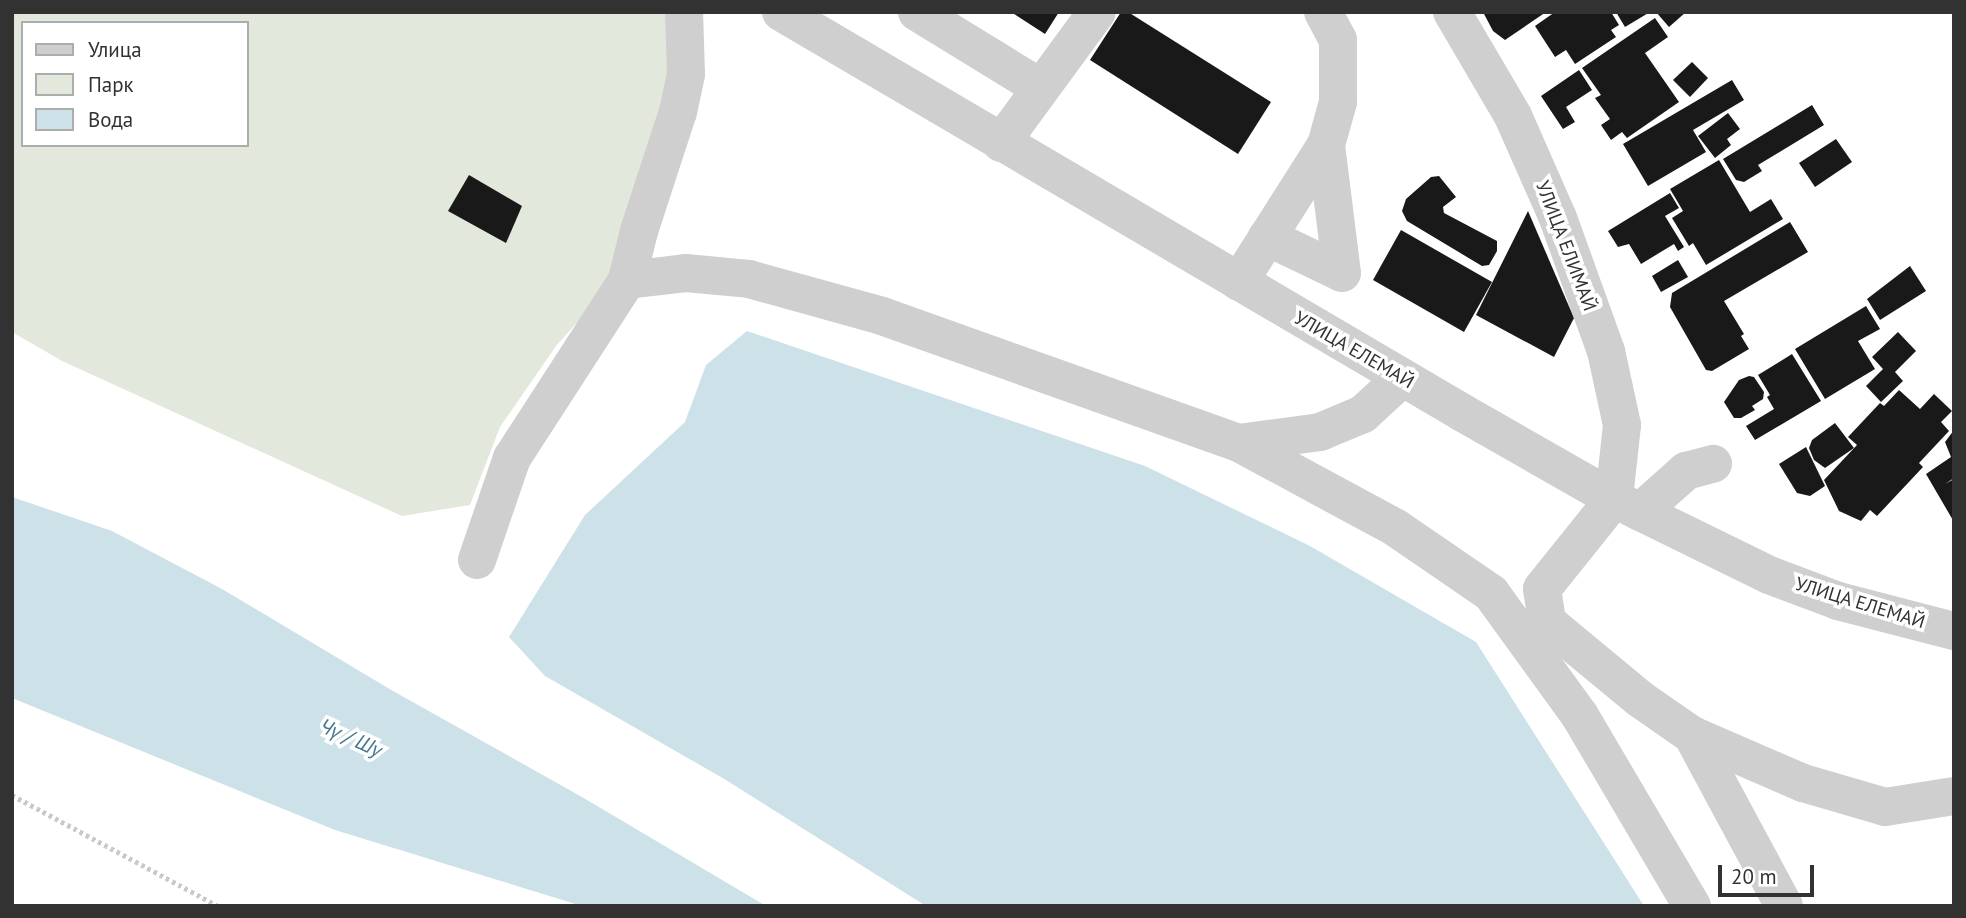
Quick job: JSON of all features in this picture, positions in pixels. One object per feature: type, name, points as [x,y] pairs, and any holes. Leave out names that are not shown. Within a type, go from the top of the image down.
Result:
[{"type":"street","points":[[477,560],[512,458],[626,280],[678,112],[686,74],[684,12]]},
{"type":"street","points":[[917,12],[1041,88]]},
{"type":"street","points":[[1001,143],[1097,12]]},
{"type":"street","points":[[1239,282],[1326,145],[1338,102],[1338,40],[1323,12]]},
{"type":"street","name":"УЛИЦА ЕЛИМАЙ","points":[[1452,12],[1513,116],[1558,218],[1606,351],[1622,425],[1627,505]]},
{"type":"street","name":"УЛИЦА ЕЛЕМАЙ","points":[[805,18],[1001,143],[1402,378],[1627,505],[1769,575],[1838,601],[1954,631]]},
{"type":"street","points":[[1267,237],[1342,273],[1326,145]]},
{"type":"street","points":[[626,280],[686,273],[749,279],[882,316],[1238,443],[1396,527],[1491,593],[1580,716],[1692,906]]},
{"type":"street","points":[[1238,443],[1320,432],[1363,414],[1402,378]]},
{"type":"street","points":[[1314,484],[1355,417]]},
{"type":"street","points":[[1713,464],[1686,471],[1627,505],[1542,589],[1547,622],[1640,699],[1692,735],[1803,783],[1885,807],[1954,796]]},
{"type":"street","points":[[1692,735],[1784,906]]},
{"type":"path","points":[[12,795],[218,906]]},
{"type":"green space","points":[[12,12],[673,12],[678,22],[651,175],[622,272],[556,346],[500,427],[470,505],[402,516],[62,361],[12,332]]},
{"type":"water","points":[[747,331],[1145,466],[1310,546],[1476,642],[1644,906],[926,906],[726,780],[545,676],[509,637],[585,515],[685,422],[706,365]]},
{"type":"water","name":"Чү / Шу","points":[[12,497],[112,531],[222,589],[766,906],[582,906],[335,830],[12,698]]},
{"type":"building","points":[[1011,12],[1059,12],[1045,34]]},
{"type":"building","points":[[1121,12],[1128,12],[1271,102],[1238,154],[1090,60]]},
{"type":"building","points":[[1483,12],[1546,12],[1505,40],[1493,31]]},
{"type":"building","points":[[1555,12],[1611,12],[1619,25],[1611,30],[1616,37],[1575,64],[1566,50],[1555,57],[1535,26]]},
{"type":"building","points":[[1616,12],[1650,12],[1625,27]]},
{"type":"building","points":[[1656,12],[1686,12],[1669,27]]},
{"type":"building","points":[[1655,18],[1668,37],[1645,53],[1679,102],[1627,138],[1622,132],[1611,140],[1601,125],[1610,119],[1595,98],[1601,95],[1582,68]]},
{"type":"building","points":[[1692,62],[1708,78],[1690,97],[1673,80]]},
{"type":"building","points":[[1579,70],[1592,90],[1566,107],[1575,122],[1563,129],[1541,96]]},
{"type":"building","points":[[1732,80],[1744,100],[1693,130],[1706,152],[1648,186],[1623,144]]},
{"type":"building","points":[[1812,105],[1824,125],[1758,165],[1762,171],[1744,182],[1736,180],[1723,159]]},
{"type":"building","points":[[1728,113],[1740,129],[1727,139],[1731,145],[1715,158],[1698,136]]},
{"type":"building","points":[[1836,139],[1852,162],[1815,187],[1799,163]]},
{"type":"building","points":[[1719,160],[1750,212],[1771,199],[1783,219],[1706,265],[1693,243],[1689,246],[1672,218],[1683,211],[1670,189]]},
{"type":"building","points":[[469,175],[522,206],[506,243],[448,211]]},
{"type":"building","points":[[1439,176],[1456,197],[1443,207],[1444,213],[1497,241],[1497,251],[1489,265],[1482,266],[1407,221],[1402,211],[1406,199],[1431,177]]},
{"type":"building","points":[[1670,193],[1679,208],[1665,216],[1684,247],[1678,251],[1674,244],[1641,264],[1629,244],[1618,247],[1608,231]]},
{"type":"building","points":[[1528,211],[1574,318],[1554,357],[1476,315]]},
{"type":"building","points":[[1790,222],[1808,252],[1724,301],[1744,334],[1741,336],[1749,349],[1712,371],[1706,370],[1670,307],[1672,293]]},
{"type":"building","points":[[1401,230],[1492,282],[1464,332],[1373,280]]},
{"type":"building","points":[[1678,260],[1688,277],[1661,292],[1652,276]]},
{"type":"building","points":[[1910,266],[1926,291],[1880,320],[1867,299]]},
{"type":"building","points":[[1866,306],[1880,329],[1858,341],[1875,369],[1825,399],[1795,349]]},
{"type":"building","points":[[1898,332],[1916,351],[1895,372],[1903,381],[1881,402],[1866,386],[1883,369],[1872,357]]},
{"type":"building","points":[[1792,354],[1821,401],[1755,440],[1746,426],[1774,409],[1767,397],[1770,395],[1758,375]]},
{"type":"building","points":[[1754,377],[1764,392],[1763,399],[1752,406],[1755,410],[1741,418],[1734,418],[1724,402],[1739,380]]},
{"type":"building","points":[[1899,390],[1920,409],[1934,394],[1952,411],[1941,422],[1949,431],[1919,463],[1923,467],[1877,516],[1870,510],[1861,521],[1839,511],[1824,480],[1857,445],[1848,437],[1880,403],[1884,406]]},
{"type":"building","points":[[1835,423],[1854,448],[1825,468],[1814,460],[1809,448],[1812,440]]},
{"type":"building","points":[[1954,430],[1954,478],[1945,484],[1954,479],[1954,522],[1926,474],[1951,457],[1945,442]]},
{"type":"building","points":[[1806,447],[1825,486],[1810,496],[1797,493],[1779,464]]}]
